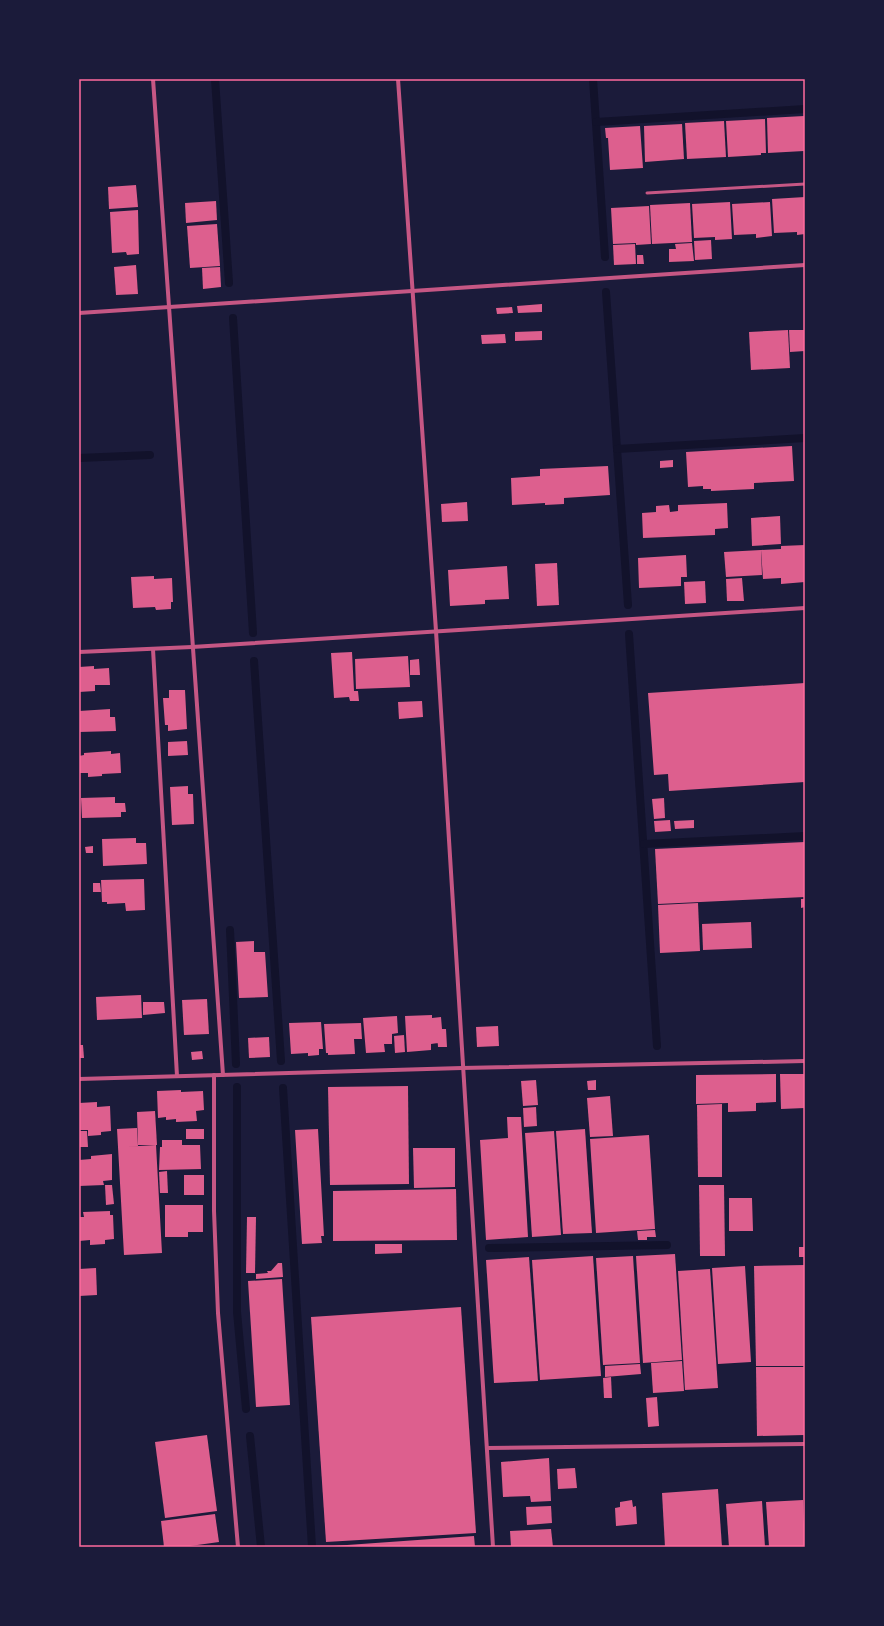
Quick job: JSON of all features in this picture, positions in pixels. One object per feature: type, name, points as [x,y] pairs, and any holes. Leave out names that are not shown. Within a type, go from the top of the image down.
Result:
[{"type":"street","points":[[153,79],[223,1075]]},
{"type":"street","points":[[398,79],[436,632],[493,1547]]},
{"type":"street","points":[[79,312],[805,265]]},
{"type":"street","points":[[79,652],[192,647],[805,608]]},
{"type":"street","points":[[153,649],[176,1076]]},
{"type":"street","points":[[79,1079],[462,1068],[805,1061]]},
{"type":"street","points":[[214,1075],[214,1211],[218,1306],[238,1547]]},
{"type":"street","points":[[487,1448],[805,1444]]},
{"type":"lane","points":[[647,193],[805,184]]},
{"type":"building","points":[[804,116],[804,151],[768,153],[767,118]]},
{"type":"building","points":[[765,119],[766,153],[761,153],[761,155],[728,157],[726,121]]},
{"type":"building","points":[[724,121],[726,157],[687,159],[685,123]]},
{"type":"building","points":[[682,124],[684,159],[645,162],[644,126]]},
{"type":"building","points":[[640,126],[643,168],[610,170],[608,138],[606,138],[605,128]]},
{"type":"building","points":[[136,185],[138,207],[109,209],[108,187]]},
{"type":"building","points":[[805,197],[805,234],[797,235],[797,232],[774,233],[772,199]]},
{"type":"building","points":[[216,201],[217,220],[186,223],[185,203]]},
{"type":"building","points":[[730,202],[732,239],[715,240],[715,237],[694,238],[692,204]]},
{"type":"building","points":[[770,202],[772,236],[756,238],[756,234],[734,235],[732,204]]},
{"type":"building","points":[[690,203],[692,242],[652,244],[650,205]]},
{"type":"building","points":[[649,206],[651,244],[613,244],[611,208]]},
{"type":"building","points":[[138,210],[139,254],[127,255],[126,252],[112,253],[110,212]]},
{"type":"building","points":[[217,224],[220,266],[190,268],[187,226]]},
{"type":"building","points":[[711,240],[712,259],[695,260],[694,241]]},
{"type":"building","points":[[692,243],[694,261],[669,262],[669,249],[676,249],[675,244]]},
{"type":"building","points":[[635,244],[636,264],[614,265],[613,245]]},
{"type":"building","points":[[637,255],[643,255],[644,264],[637,264]]},
{"type":"building","points":[[136,265],[138,294],[116,295],[114,267]]},
{"type":"building","points":[[220,267],[221,287],[203,289],[202,268]]},
{"type":"building","points":[[542,304],[542,312],[518,313],[517,306]]},
{"type":"building","points":[[512,307],[513,313],[497,314],[496,308]]},
{"type":"building","points":[[788,330],[790,368],[751,370],[749,332]]},
{"type":"building","points":[[789,330],[805,330],[805,351],[790,352]]},
{"type":"building","points":[[542,331],[542,340],[515,341],[515,332]]},
{"type":"building","points":[[505,334],[506,343],[482,344],[481,335]]},
{"type":"building","points":[[792,446],[794,481],[754,483],[754,489],[711,491],[711,489],[703,489],[703,486],[688,487],[686,452]]},
{"type":"building","points":[[673,460],[673,467],[660,468],[660,461]]},
{"type":"building","points":[[608,466],[610,495],[564,498],[564,504],[545,505],[545,503],[512,505],[511,478],[540,476],[540,469]]},
{"type":"building","points":[[467,502],[468,521],[442,522],[441,504]]},
{"type":"building","points":[[727,503],[728,528],[715,529],[715,535],[643,538],[642,513],[656,512],[656,506],[669,505],[670,512],[678,511],[678,505]]},
{"type":"building","points":[[780,516],[781,544],[752,546],[751,518]]},
{"type":"building","points":[[805,545],[805,582],[781,584],[781,578],[763,579],[761,550],[781,549],[781,546]]},
{"type":"building","points":[[761,550],[762,575],[726,577],[724,552]]},
{"type":"building","points":[[686,555],[687,577],[681,577],[681,586],[639,588],[638,558]]},
{"type":"building","points":[[557,563],[559,605],[537,606],[535,564]]},
{"type":"building","points":[[507,566],[509,599],[485,600],[485,604],[450,606],[448,570]]},
{"type":"building","points":[[154,576],[154,579],[172,578],[173,602],[171,602],[171,609],[156,610],[155,607],[133,608],[131,577]]},
{"type":"building","points":[[742,578],[744,601],[727,601],[726,579]]},
{"type":"building","points":[[705,581],[706,603],[685,604],[684,582]]},
{"type":"building","points":[[352,652],[354,691],[358,691],[359,701],[350,701],[349,697],[334,698],[331,653]]},
{"type":"building","points":[[408,656],[410,687],[356,689],[355,659]]},
{"type":"building","points":[[419,659],[420,675],[410,675],[410,660]]},
{"type":"building","points":[[94,666],[94,669],[109,668],[110,685],[95,685],[95,691],[79,692],[79,667]]},
{"type":"building","points":[[805,683],[805,782],[669,791],[668,774],[654,775],[648,693]]},
{"type":"building","points":[[169,690],[185,690],[187,729],[168,731],[168,725],[165,725],[163,698],[169,698]]},
{"type":"building","points":[[422,701],[423,717],[399,719],[398,702]]},
{"type":"building","points":[[110,709],[110,717],[115,717],[116,731],[79,732],[79,711]]},
{"type":"building","points":[[187,741],[188,755],[168,756],[168,742]]},
{"type":"building","points":[[111,751],[111,754],[120,753],[121,773],[102,774],[102,776],[88,777],[88,773],[79,773],[79,756],[84,755],[84,753]]},
{"type":"building","points":[[188,786],[188,794],[193,794],[194,824],[172,825],[170,787]]},
{"type":"building","points":[[115,797],[115,803],[125,803],[126,812],[121,812],[121,817],[82,818],[81,798]]},
{"type":"building","points":[[664,798],[665,818],[654,819],[652,799]]},
{"type":"building","points":[[670,820],[671,831],[655,832],[654,821]]},
{"type":"building","points":[[694,820],[694,828],[675,829],[674,821]]},
{"type":"building","points":[[136,838],[136,843],[146,843],[147,864],[103,866],[102,839]]},
{"type":"building","points":[[805,842],[805,897],[658,904],[655,849]]},
{"type":"building","points":[[93,846],[93,853],[86,853],[85,847]]},
{"type":"building","points":[[144,879],[145,910],[126,911],[125,903],[107,904],[107,902],[102,902],[101,880]]},
{"type":"building","points":[[93,883],[100,883],[101,892],[93,892]]},
{"type":"building","points":[[801,899],[805,899],[805,907],[801,908]]},
{"type":"building","points":[[698,903],[700,951],[660,953],[658,905]]},
{"type":"building","points":[[751,922],[752,948],[703,950],[702,924]]},
{"type":"building","points":[[254,941],[254,952],[265,952],[268,997],[239,998],[236,942]]},
{"type":"building","points":[[141,995],[142,1018],[97,1020],[96,997]]},
{"type":"building","points":[[207,999],[209,1034],[184,1035],[182,1000]]},
{"type":"building","points":[[143,1002],[164,1002],[165,1013],[143,1015]]},
{"type":"building","points":[[432,1015],[432,1018],[441,1017],[442,1029],[446,1029],[447,1047],[438,1047],[438,1043],[431,1044],[431,1050],[407,1052],[405,1016]]},
{"type":"building","points":[[397,1016],[398,1033],[392,1034],[392,1044],[384,1044],[385,1052],[366,1053],[363,1018]]},
{"type":"building","points":[[321,1022],[323,1049],[319,1049],[319,1055],[308,1056],[308,1053],[291,1054],[289,1023]]},
{"type":"building","points":[[361,1023],[362,1039],[354,1039],[355,1054],[328,1055],[328,1053],[326,1053],[324,1024]]},
{"type":"building","points":[[498,1026],[499,1046],[477,1047],[476,1027]]},
{"type":"building","points":[[404,1035],[405,1052],[395,1053],[394,1036]]},
{"type":"building","points":[[269,1037],[270,1057],[249,1058],[248,1038]]},
{"type":"building","points":[[79,1045],[83,1045],[84,1058],[79,1058]]},
{"type":"building","points":[[202,1051],[203,1059],[192,1060],[191,1052]]},
{"type":"building","points":[[776,1074],[776,1102],[756,1103],[756,1111],[728,1112],[728,1103],[696,1104],[696,1075]]},
{"type":"building","points":[[780,1074],[805,1074],[805,1108],[781,1109]]},
{"type":"building","points":[[536,1080],[538,1105],[523,1106],[521,1081]]},
{"type":"building","points":[[596,1080],[596,1090],[588,1090],[587,1081]]},
{"type":"building","points":[[408,1086],[409,1184],[330,1185],[328,1087]]},
{"type":"building","points":[[181,1090],[181,1092],[203,1091],[204,1110],[196,1111],[197,1121],[176,1122],[176,1119],[166,1120],[166,1117],[158,1118],[157,1091]]},
{"type":"building","points":[[610,1096],[613,1136],[590,1137],[587,1098]]},
{"type":"building","points":[[97,1102],[97,1107],[110,1106],[111,1131],[101,1132],[101,1135],[88,1136],[88,1130],[79,1130],[79,1103]]},
{"type":"building","points":[[722,1104],[722,1177],[698,1177],[697,1105]]},
{"type":"building","points":[[536,1107],[537,1126],[524,1127],[523,1108]]},
{"type":"building","points":[[155,1111],[157,1145],[138,1145],[137,1112]]},
{"type":"building","points":[[507,1117],[521,1117],[528,1237],[486,1240],[480,1140],[508,1138]]},
{"type":"building","points":[[137,1128],[138,1146],[122,1147],[156,1145],[162,1253],[124,1255],[117,1129]]},
{"type":"building","points":[[186,1129],[204,1129],[204,1139],[186,1139]]},
{"type":"building","points":[[318,1129],[324,1236],[321,1236],[322,1243],[302,1244],[295,1130]]},
{"type":"building","points":[[585,1129],[592,1233],[563,1234],[556,1131]]},
{"type":"building","points":[[79,1131],[87,1131],[88,1147],[79,1147]]},
{"type":"building","points":[[554,1131],[561,1235],[532,1237],[525,1133]]},
{"type":"building","points":[[649,1135],[655,1229],[596,1233],[590,1139]]},
{"type":"building","points":[[162,1140],[182,1140],[182,1145],[200,1145],[201,1169],[159,1170],[160,1147],[162,1147]]},
{"type":"building","points":[[413,1148],[455,1148],[455,1187],[414,1188]]},
{"type":"building","points":[[112,1154],[112,1180],[103,1181],[104,1185],[79,1186],[79,1160],[91,1159],[91,1156]]},
{"type":"building","points":[[167,1171],[168,1193],[160,1193],[159,1172]]},
{"type":"building","points":[[184,1175],[204,1175],[204,1195],[184,1195]]},
{"type":"building","points":[[105,1185],[112,1185],[114,1204],[106,1205]]},
{"type":"building","points":[[699,1185],[724,1185],[725,1256],[700,1256]]},
{"type":"building","points":[[456,1189],[457,1240],[333,1241],[333,1191]]},
{"type":"building","points":[[729,1198],[752,1198],[753,1231],[729,1231]]},
{"type":"building","points":[[165,1205],[203,1205],[203,1232],[188,1232],[188,1237],[165,1237]]},
{"type":"building","points":[[110,1211],[110,1215],[113,1215],[114,1239],[105,1240],[105,1244],[90,1245],[90,1240],[79,1241],[79,1217],[84,1217],[83,1212]]},
{"type":"building","points":[[247,1217],[256,1217],[255,1273],[246,1273]]},
{"type":"building","points":[[655,1230],[656,1237],[647,1237],[647,1240],[638,1240],[637,1231]]},
{"type":"building","points":[[375,1244],[402,1244],[402,1253],[375,1254]]},
{"type":"building","points":[[799,1247],[805,1247],[805,1257],[799,1257]]},
{"type":"building","points":[[675,1254],[682,1360],[643,1363],[636,1256]]},
{"type":"building","points":[[593,1256],[601,1376],[540,1380],[532,1260]]},
{"type":"building","points":[[633,1256],[640,1363],[603,1365],[596,1258]]},
{"type":"building","points":[[529,1257],[538,1381],[494,1383],[486,1260]]},
{"type":"building","points":[[278,1263],[282,1263],[283,1277],[256,1279],[256,1274],[268,1273],[267,1271],[271,1271]]},
{"type":"building","points":[[805,1265],[805,1366],[756,1366],[754,1266]]},
{"type":"building","points":[[745,1266],[751,1362],[718,1364],[712,1268]]},
{"type":"building","points":[[96,1268],[97,1295],[79,1296],[79,1269]]},
{"type":"building","points":[[710,1269],[718,1388],[685,1390],[678,1271]]},
{"type":"building","points":[[282,1279],[290,1405],[256,1407],[248,1281]]},
{"type":"building","points":[[461,1307],[476,1533],[326,1542],[311,1317]]},
{"type":"building","points":[[682,1361],[684,1391],[653,1393],[651,1363]]},
{"type":"building","points":[[640,1364],[641,1374],[605,1377],[605,1366]]},
{"type":"building","points":[[756,1367],[805,1367],[805,1435],[757,1436]]},
{"type":"building","points":[[611,1377],[612,1398],[604,1398],[603,1378]]},
{"type":"building","points":[[657,1397],[659,1426],[648,1427],[646,1398]]},
{"type":"building","points":[[207,1435],[217,1511],[165,1518],[155,1442]]},
{"type":"building","points":[[549,1458],[551,1501],[531,1502],[530,1496],[503,1497],[501,1462]]},
{"type":"building","points":[[575,1468],[577,1488],[558,1489],[557,1469]]},
{"type":"building","points":[[718,1489],[722,1547],[665,1547],[662,1493]]},
{"type":"building","points":[[632,1500],[633,1507],[636,1506],[637,1524],[616,1526],[615,1508],[620,1507],[620,1502]]},
{"type":"building","points":[[803,1500],[805,1547],[769,1547],[766,1502]]},
{"type":"building","points":[[762,1501],[765,1547],[729,1547],[726,1504]]},
{"type":"building","points":[[551,1506],[552,1523],[527,1525],[526,1507]]},
{"type":"building","points":[[215,1514],[219,1542],[183,1547],[164,1547],[161,1521]]},
{"type":"building","points":[[551,1529],[553,1547],[511,1547],[510,1531]]},
{"type":"building","points":[[474,1536],[475,1547],[333,1547],[333,1546]]},
{"type":"waterway","points":[[215,79],[229,283]]},
{"type":"waterway","points":[[593,79],[605,257]]},
{"type":"waterway","points":[[596,122],[805,109]]},
{"type":"waterway","points":[[606,292],[628,605]]},
{"type":"waterway","points":[[233,318],[253,633]]},
{"type":"waterway","points":[[617,449],[805,438]]},
{"type":"waterway","points":[[79,458],[150,455]]},
{"type":"waterway","points":[[629,634],[657,1046]]},
{"type":"waterway","points":[[254,661],[281,1061]]},
{"type":"waterway","points":[[644,844],[805,836]]},
{"type":"waterway","points":[[230,930],[236,1064]]},
{"type":"waterway","points":[[237,1087],[237,1312],[246,1409]]},
{"type":"waterway","points":[[283,1088],[312,1547]]},
{"type":"waterway","points":[[489,1248],[667,1245]]},
{"type":"waterway","points":[[250,1436],[261,1547]]}]
